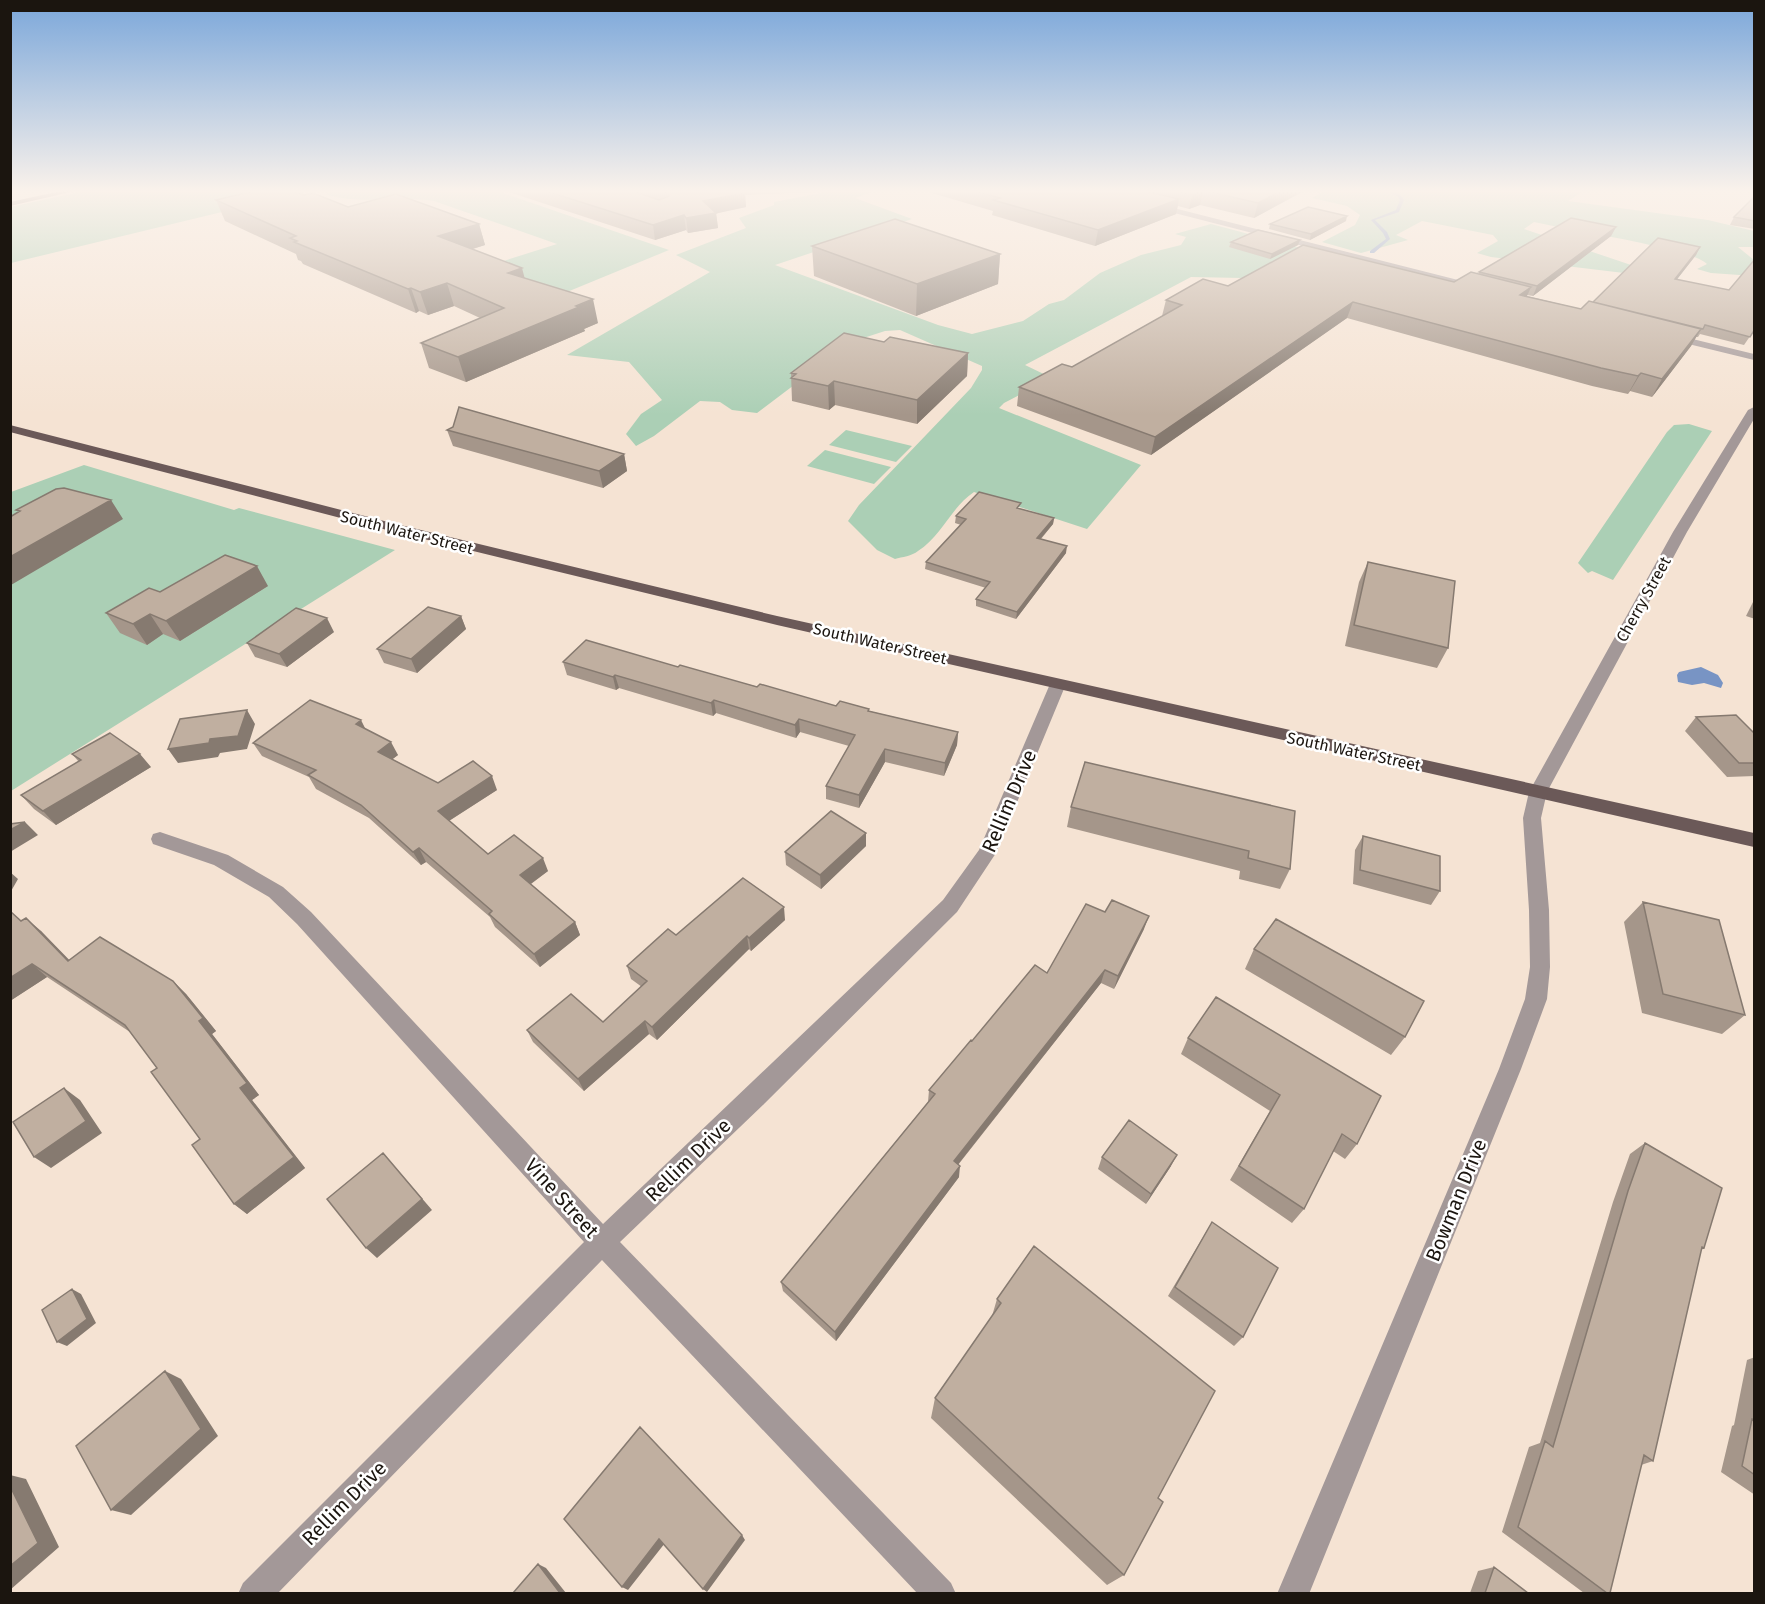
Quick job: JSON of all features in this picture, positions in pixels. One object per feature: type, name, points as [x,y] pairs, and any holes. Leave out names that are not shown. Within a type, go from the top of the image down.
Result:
[{"type":"main road","name":"South Water Street","points":[[10,428],[372,524],[580,575],[1755,840]]},
{"type":"street","points":[[1393,266],[1469,285]]},
{"type":"street","points":[[1662,334],[1755,357]]},
{"type":"street","name":"Cherry Street","points":[[1538,792],[1680,531],[1755,410]]},
{"type":"street","name":"Rellim Drive","points":[[254,1593],[602,1242],[758,1095],[950,906],[976,873],[987,853],[1058,684]]},
{"type":"street","name":"Bowman Drive","points":[[1293,1593],[1510,1070],[1536,999],[1540,967],[1532,818],[1538,792]]},
{"type":"street","name":"Vine Street","points":[[160,839],[221,860],[276,892],[304,918],[602,1242],[940,1593]]},
{"type":"green space","points":[[494,266],[631,266],[504,318]]},
{"type":"green space","points":[[698,266],[777,266],[938,325],[972,334],[1023,321],[1049,304],[1064,300],[1100,273],[1116,266],[1277,266],[1243,278],[1191,277],[1025,365],[1052,378],[1004,403],[999,408],[1141,465],[1087,529],[974,492],[959,505],[926,545],[913,554],[895,559],[877,550],[848,521],[859,505],[971,388],[982,366],[900,330],[885,331],[851,342],[757,413],[732,410],[720,402],[700,401],[654,436],[636,446],[626,434],[641,414],[662,400],[629,362],[567,355],[710,272]]},
{"type":"green space","points":[[1565,266],[1634,266],[1643,269],[1624,273]]},
{"type":"green space","points":[[1703,266],[1754,266],[1754,276],[1711,273],[1697,269]]},
{"type":"green space","points":[[1689,424],[1712,431],[1613,580],[1592,571],[1588,573],[1578,563],[1667,432],[1674,425]]},
{"type":"green space","points":[[846,430],[912,446],[896,462],[829,445]]},
{"type":"green space","points":[[825,450],[891,467],[874,484],[807,466]]},
{"type":"green space","points":[[84,465],[234,510],[239,508],[395,550],[11,791],[11,492]]},
{"type":"water","points":[[1701,667],[1718,675],[1723,683],[1721,688],[1704,683],[1692,685],[1678,682],[1679,672]]},
{"type":"building","points":[[352,266],[516,266],[522,268],[508,273],[593,299],[576,306],[579,307],[458,357],[421,343],[504,308],[447,283],[420,292]]},
{"type":"building","points":[[867,266],[967,266],[917,284]]},
{"type":"building","points":[[1265,266],[1388,266],[1454,282],[1471,272],[1531,287],[1520,295],[1581,309],[1589,301],[1701,329],[1662,379],[1641,373],[1638,376],[1601,368],[1353,302],[1155,437],[1019,387],[1062,364],[1072,367],[1182,305],[1166,300],[1203,279],[1228,286]]},
{"type":"building","points":[[1489,266],[1564,266],[1537,286],[1479,272]]},
{"type":"building","points":[[1630,266],[1685,266],[1675,279],[1729,290],[1749,266],[1755,266],[1755,329],[1750,337],[1705,325],[1703,329],[1593,302]]},
{"type":"building","points":[[844,333],[884,342],[890,337],[968,353],[917,400],[834,381],[828,386],[791,378],[796,374],[791,373]]},
{"type":"building","points":[[459,407],[624,454],[599,471],[447,430],[453,427]]},
{"type":"building","points":[[64,488],[111,500],[10,557],[10,517],[20,511],[16,510],[56,489]]},
{"type":"building","points":[[979,492],[1021,503],[1017,508],[1054,518],[1037,538],[1067,546],[1017,612],[976,599],[990,582],[926,562],[966,519],[956,516]]},
{"type":"building","points":[[225,555],[257,566],[166,621],[150,614],[133,624],[106,613],[149,588],[160,592]]},
{"type":"building","points":[[1368,562],[1455,581],[1448,648],[1354,625]]},
{"type":"building","points":[[428,607],[461,616],[411,659],[377,649]]},
{"type":"building","points":[[296,608],[327,618],[279,654],[247,643]]},
{"type":"building","points":[[586,640],[757,687],[760,684],[836,706],[840,701],[869,709],[868,711],[958,732],[945,763],[885,749],[859,795],[826,786],[855,735],[799,719],[795,725],[714,700],[711,703],[563,662]]},
{"type":"building","points":[[310,700],[361,720],[356,724],[391,742],[378,752],[438,783],[473,761],[492,776],[438,811],[488,854],[514,835],[543,858],[520,875],[575,922],[534,954],[489,914],[492,911],[419,848],[413,852],[361,805],[308,775],[316,770],[253,743]]},
{"type":"building","points":[[247,710],[238,736],[210,739],[209,743],[168,749],[180,719]]},
{"type":"building","points":[[1736,715],[1755,734],[1755,763],[1739,763],[1696,717]]},
{"type":"building","points":[[110,733],[140,754],[43,811],[21,795],[81,760],[72,754]]},
{"type":"building","points":[[1085,762],[1295,811],[1290,869],[1248,858],[1249,851],[1071,807]]},
{"type":"building","points":[[831,811],[866,833],[820,875],[785,852]]},
{"type":"building","points":[[25,822],[10,830],[10,824]]},
{"type":"building","points":[[1363,836],[1440,856],[1440,891],[1360,870]]},
{"type":"building","points":[[743,878],[784,907],[749,938],[747,936],[652,1027],[645,1021],[578,1079],[527,1030],[571,994],[603,1022],[647,981],[627,966],[668,929],[676,935]]},
{"type":"building","points":[[1112,900],[1149,916],[1118,976],[1105,970],[954,1161],[960,1166],[835,1332],[781,1282],[935,1094],[929,1090],[1035,965],[1047,973],[1086,904],[1105,912]]},
{"type":"building","points":[[1643,902],[1719,920],[1745,1015],[1663,994]]},
{"type":"building","points":[[10,911],[21,921],[26,918],[68,961],[100,937],[173,981],[203,1018],[199,1021],[247,1083],[240,1088],[294,1157],[234,1204],[192,1145],[200,1139],[151,1072],[157,1068],[125,1025],[32,964],[10,978]]},
{"type":"building","points":[[1276,919],[1424,1001],[1405,1037],[1254,949]]},
{"type":"building","points":[[1216,997],[1381,1096],[1357,1144],[1342,1134],[1304,1209],[1239,1166],[1280,1095],[1188,1038]]},
{"type":"building","points":[[64,1088],[86,1121],[34,1157],[13,1122]]},
{"type":"building","points":[[1129,1120],[1177,1155],[1151,1194],[1102,1157]]},
{"type":"building","points":[[1645,1143],[1722,1188],[1704,1248],[1702,1247],[1653,1461],[1644,1455],[1610,1593],[1607,1593],[1518,1527],[1545,1441],[1553,1447],[1628,1191]]},
{"type":"building","points":[[383,1153],[422,1199],[366,1248],[327,1199]]},
{"type":"building","points":[[1212,1222],[1278,1268],[1243,1337],[1175,1287]]},
{"type":"building","points":[[1034,1246],[1215,1391],[1158,1498],[1163,1502],[1124,1575],[935,1398],[1001,1303],[997,1299]]},
{"type":"building","points":[[72,1289],[87,1319],[57,1342],[42,1310]]},
{"type":"building","points":[[165,1371],[201,1429],[111,1510],[76,1446]]},
{"type":"building","points":[[1752,1419],[1755,1419],[1755,1475],[1742,1466]]},
{"type":"building","points":[[640,1427],[742,1535],[703,1589],[659,1539],[622,1587],[564,1519]]},
{"type":"building","points":[[10,1486],[38,1543],[10,1566]]},
{"type":"building","points":[[538,1564],[560,1593],[513,1593]]},
{"type":"building","points":[[1494,1567],[1528,1593],[1485,1593]]}]
